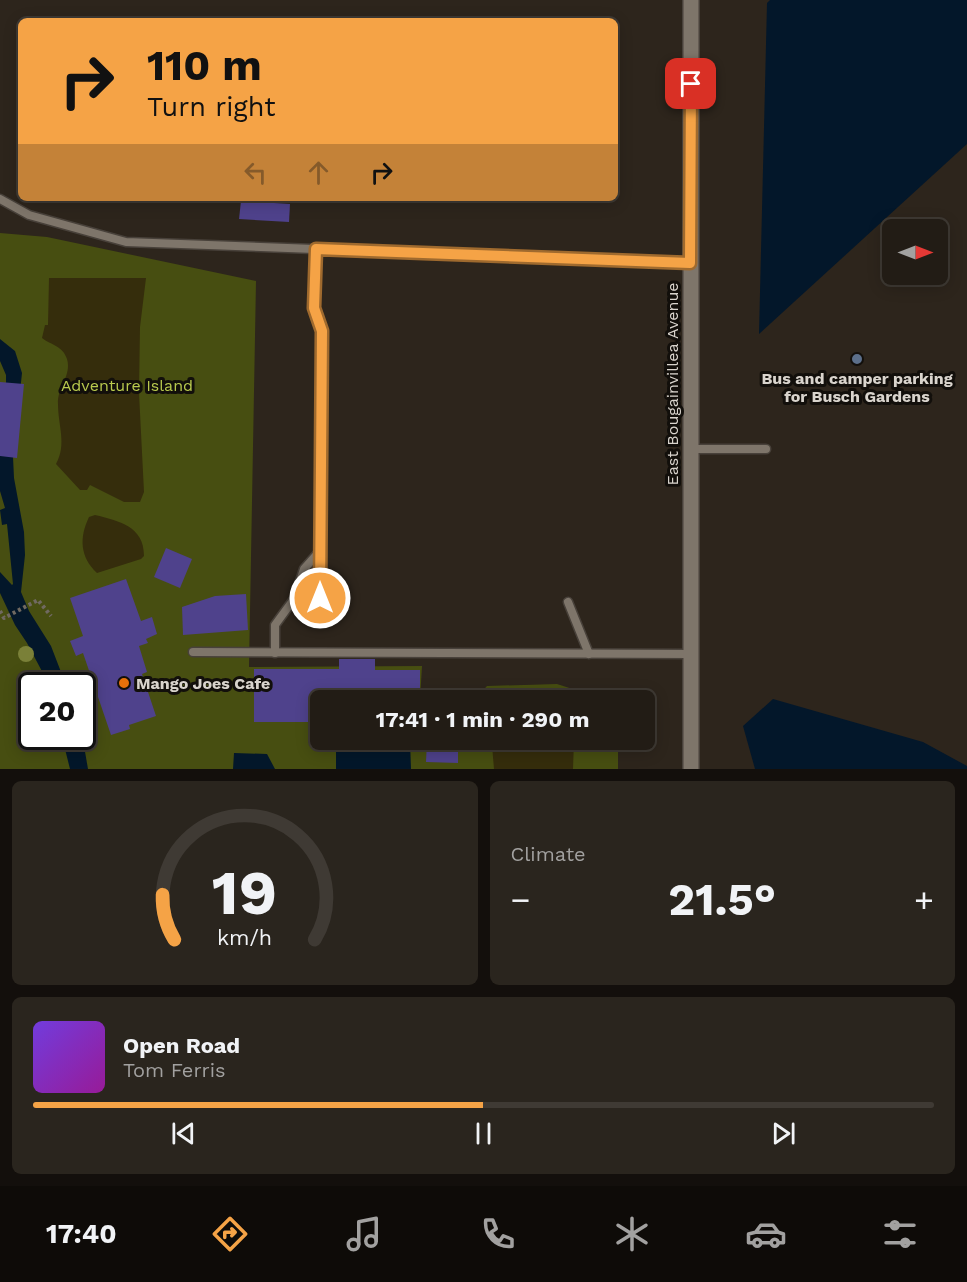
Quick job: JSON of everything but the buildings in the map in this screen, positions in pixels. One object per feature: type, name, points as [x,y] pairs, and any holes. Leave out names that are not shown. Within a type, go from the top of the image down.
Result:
[{"type":"street","name":"East Bougainvillea Avenue","points":[[691,0],[691,769]]},
{"type":"lane","points":[[0,199],[28,215],[126,242],[690,263]]},
{"type":"lane","points":[[294,599],[320,598],[322,331],[314,308],[316,249]]},
{"type":"lane","points":[[690,449],[766,449]]},
{"type":"lane","points":[[275,653],[275,625],[294,599],[304,569],[320,551]]},
{"type":"lane","points":[[568,602],[588,654]]},
{"type":"lane","points":[[192,652],[691,654]]},
{"type":"path","points":[[0,611],[4,618],[38,600],[51,616]]},
{"type":"green space","name":"Adventure Island","points":[[0,233],[47,237],[256,281],[249,667],[422,666],[421,690],[310,690],[310,750],[618,750],[618,769],[0,769]]},
{"type":"green space","points":[[557,684],[576,690],[483,690],[487,686]]},
{"type":"sand","points":[[49,278],[146,278],[140,327],[139,393],[144,492],[140,502],[124,502],[90,485],[87,490],[80,490],[56,464],[61,449],[58,398],[68,365],[63,351],[42,338],[45,325],[48,325]]},
{"type":"sand","points":[[95,515],[121,523],[135,531],[143,546],[144,556],[141,559],[97,573],[87,560],[83,547],[84,532],[89,517]]},
{"type":"sand","points":[[492,750],[574,750],[573,769],[494,769]]},
{"type":"water","points":[[770,0],[967,0],[967,144],[885,219],[882,219],[882,222],[759,334],[767,3]]},
{"type":"water","points":[[0,339],[15,351],[22,373],[13,457],[14,478],[24,532],[25,555],[21,592],[29,611],[51,646],[61,672],[42,672],[15,625],[0,593],[0,572],[13,584],[7,524],[2,525],[0,510],[5,508],[0,491],[0,431],[6,375],[0,361]]},
{"type":"water","points":[[773,699],[923,742],[967,766],[967,769],[755,769],[743,726]]},
{"type":"water","points":[[65,750],[85,750],[88,769],[70,769]]},
{"type":"water","points":[[336,750],[410,750],[411,769],[336,769]]},
{"type":"water","points":[[234,753],[267,754],[275,769],[233,769]]},
{"type":"place","name":"Bus and camper parking for Busch Gardens","points":[[857,359]]},
{"type":"place","name":"Mango Joes Cafe","points":[[124,683]]},
{"type":"route","points":[[320,598],[322,331],[314,308],[316,249],[690,263],[691,84]]}]
